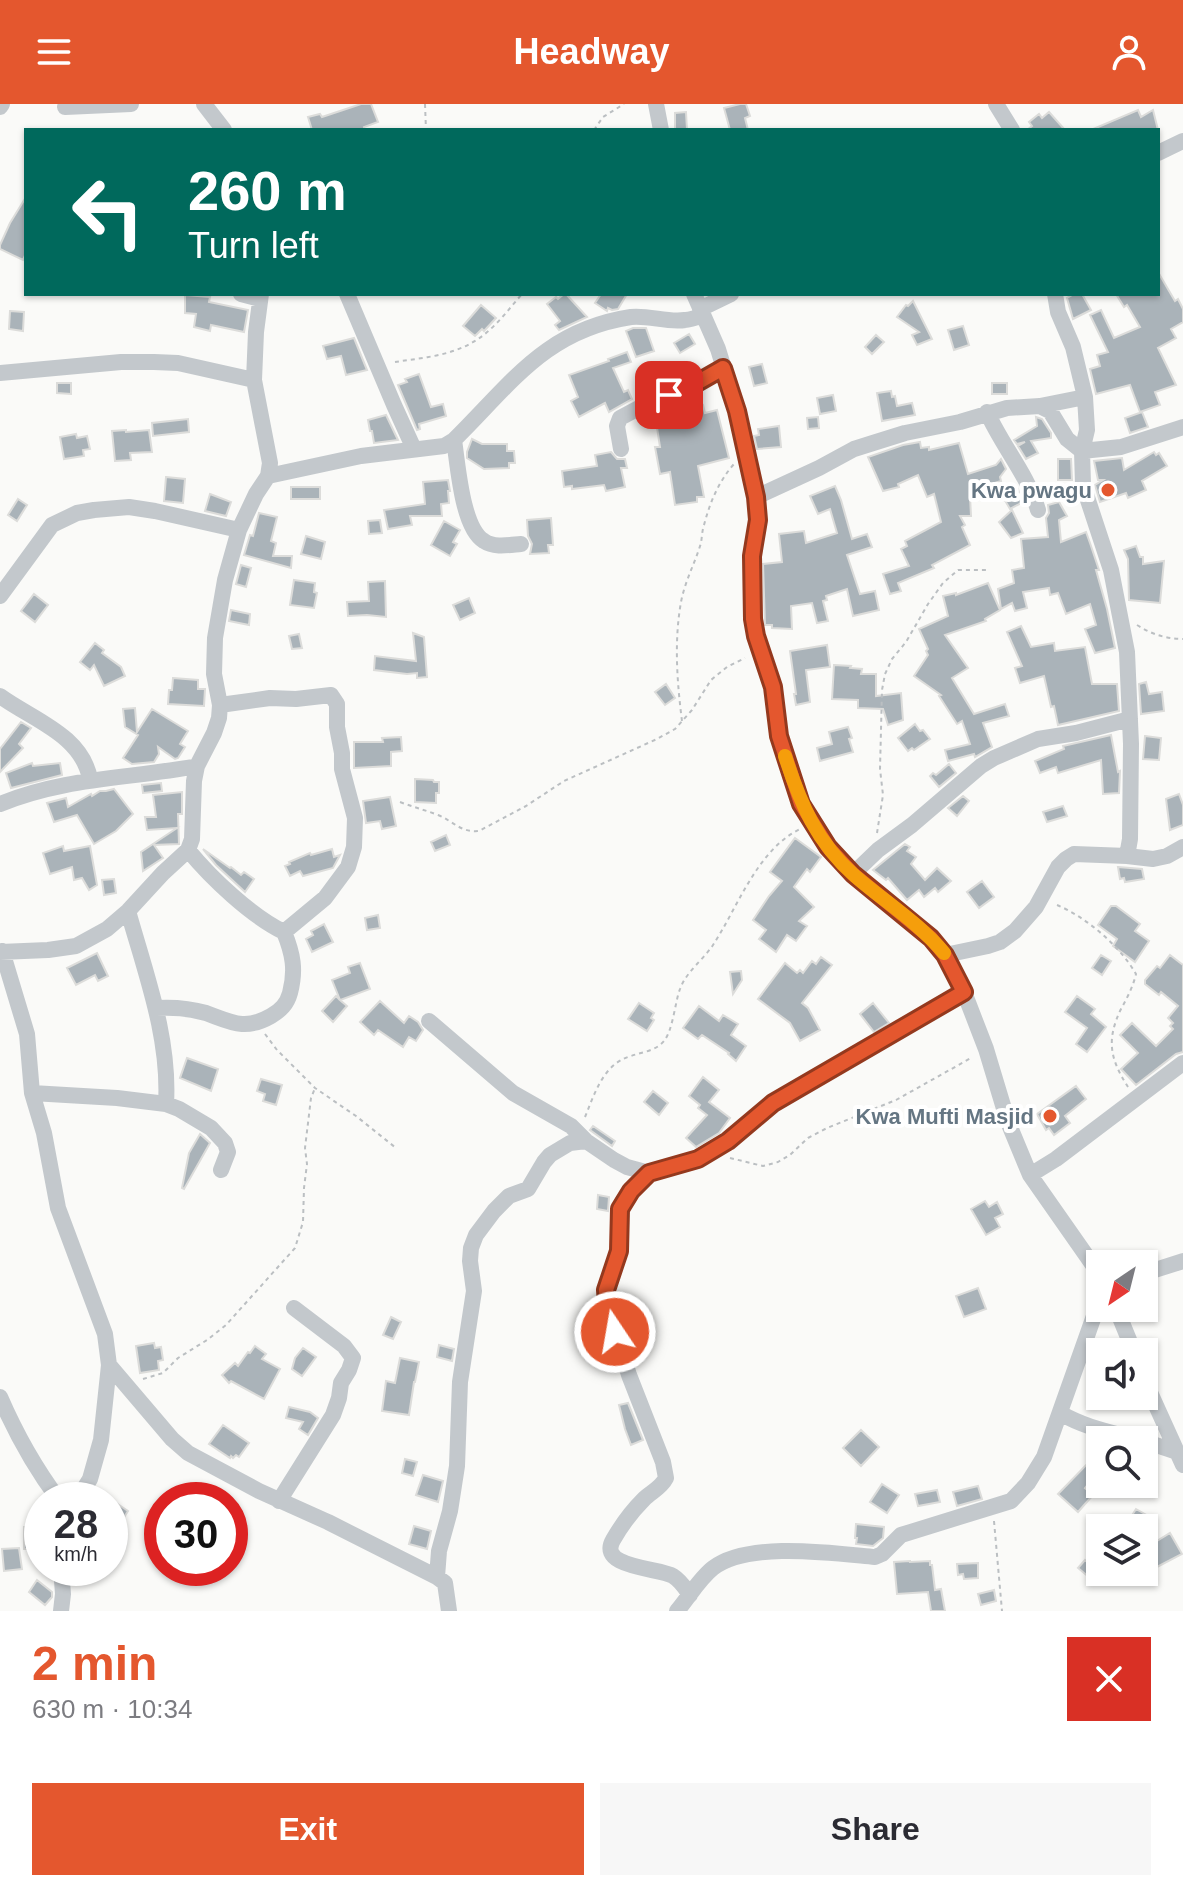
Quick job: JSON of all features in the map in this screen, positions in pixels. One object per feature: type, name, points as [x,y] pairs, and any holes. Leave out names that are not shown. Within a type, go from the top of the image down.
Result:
[{"type":"street","points":[[65,107],[131,104]]},
{"type":"street","points":[[204,104],[222,128]]},
{"type":"street","points":[[656,104],[661,128]]},
{"type":"street","points":[[996,104],[1011,128]]},
{"type":"street","points":[[1160,152],[1183,141]]},
{"type":"street","points":[[88,1482],[101,1440],[109,1365],[105,1334],[58,1208],[44,1133],[32,1093],[27,1034],[1,952],[76,946],[107,929],[128,911],[188,850],[192,839],[197,766],[219,718],[220,705],[214,674],[215,638],[225,580],[239,530],[268,476],[270,463],[254,380],[261,296]]},
{"type":"street","points":[[348,296],[414,449]]},
{"type":"street","points":[[268,476],[361,456],[444,446],[454,440],[517,375],[568,336],[609,321],[635,316],[685,321],[699,306],[726,296]]},
{"type":"street","points":[[1055,296],[1058,312],[1073,347],[1085,397],[1087,430],[1082,451],[1083,485],[1111,570],[1127,652],[1130,719],[1130,839],[1127,856]]},
{"type":"street","points":[[699,306],[714,340],[747,452],[758,520],[752,556],[753,619],[773,687],[779,736],[801,804],[828,847],[853,874],[931,938],[945,955],[964,992],[986,1049],[1008,1122],[1030,1175],[1086,1254]]},
{"type":"street","points":[[0,373],[154,362],[178,363],[254,380]]},
{"type":"street","points":[[621,449],[617,426],[620,418],[650,402],[688,388],[723,368]]},
{"type":"street","points":[[756,497],[854,449],[905,433],[960,422],[1007,408],[1040,406],[1085,397]]},
{"type":"street","points":[[1040,406],[1050,411],[1067,439],[1082,451],[1121,447],[1183,427]]},
{"type":"street","points":[[987,412],[1030,488],[1038,510]]},
{"type":"street","points":[[454,440],[469,521],[475,534],[494,545],[521,544]]},
{"type":"street","points":[[0,596],[52,525],[77,513],[129,507],[239,530]]},
{"type":"street","points":[[220,705],[270,698],[331,695],[337,704],[342,769],[355,818],[354,847],[348,867],[325,898],[284,932]]},
{"type":"street","points":[[0,696],[66,737],[83,758],[90,779]]},
{"type":"street","points":[[853,874],[878,850],[994,758],[1038,739],[1130,719]]},
{"type":"street","points":[[0,804],[21,795],[90,779],[197,766]]},
{"type":"street","points":[[945,955],[1000,942],[1015,931],[1041,899],[1058,867],[1074,854],[1160,859],[1183,847]]},
{"type":"street","points":[[156,1008],[175,1007],[239,1024],[258,1023],[288,1002],[294,977],[294,961],[284,932],[256,916],[188,850]]},
{"type":"street","points":[[128,911],[156,1008],[167,1082],[166,1104]]},
{"type":"street","points":[[690,1595],[673,1576],[623,1563],[611,1550],[612,1541],[640,1503],[666,1478],[607,1303],[606,1290],[619,1251],[620,1209],[631,1191],[649,1173],[698,1159],[728,1141],[773,1103],[964,992]]},
{"type":"street","points":[[429,1021],[513,1093],[614,1160],[649,1173]]},
{"type":"street","points":[[1030,1175],[1056,1159],[1183,1063]]},
{"type":"street","points":[[32,1093],[166,1104],[211,1128],[225,1143],[228,1152],[221,1170]]},
{"type":"street","points":[[437,1577],[439,1551],[450,1511],[457,1466],[460,1382],[474,1291],[471,1248],[476,1235],[494,1211],[509,1196],[528,1189],[550,1155],[582,1136]]},
{"type":"street","points":[[1158,1269],[1183,1261]]},
{"type":"street","points":[[279,1501],[333,1415],[341,1383],[353,1358],[344,1346],[294,1308]]},
{"type":"street","points":[[677,1611],[704,1576],[717,1565],[746,1554],[798,1552],[875,1557],[901,1535],[1011,1501],[1028,1483],[1044,1457],[1092,1322]]},
{"type":"street","points":[[109,1365],[172,1439],[188,1453],[279,1501],[437,1577],[445,1583],[449,1611]]},
{"type":"street","points":[[0,1397],[46,1482]]},
{"type":"street","points":[[1158,1410],[1180,1459]]},
{"type":"street","points":[[1060,1413],[1086,1427]]},
{"type":"street","points":[[1158,1449],[1180,1459]]},
{"type":"street","points":[[61,1611],[62,1586]]},
{"type":"path","points":[[425,104],[426,128]]},
{"type":"path","points":[[595,128],[603,117],[624,104]]},
{"type":"path","points":[[376,365],[440,355],[464,347],[476,341],[500,320],[520,296]]},
{"type":"path","points":[[682,721],[677,658],[681,601],[701,543],[705,520],[720,482],[747,452]]},
{"type":"path","points":[[878,850],[877,824],[883,795],[880,769],[885,674],[943,583],[958,570],[989,570]]},
{"type":"path","points":[[1119,608],[1133,623],[1149,633],[1183,639]]},
{"type":"path","points":[[400,802],[438,815],[462,830],[479,831],[564,781],[675,729],[718,673],[762,652]]},
{"type":"path","points":[[582,1136],[599,1083],[611,1067],[627,1056],[650,1051],[665,1040],[679,990],[716,941],[752,876],[789,834],[812,823]]},
{"type":"path","points":[[1041,899],[1086,921],[1130,963],[1136,974],[1113,1026],[1111,1043],[1118,1071],[1135,1099]]},
{"type":"path","points":[[258,1023],[277,1050],[315,1088],[396,1148]]},
{"type":"path","points":[[709,1152],[763,1166],[778,1162],[808,1138],[896,1100],[986,1049]]},
{"type":"path","points":[[131,1390],[140,1379],[163,1373],[178,1358],[226,1325],[295,1248],[303,1222],[307,1164],[305,1148],[315,1088]]},
{"type":"path","points":[[993,1508],[1002,1611]]},
{"type":"building","points":[[361,104],[371,104],[378,122],[364,128],[311,128],[308,117],[320,114],[322,117]]},
{"type":"building","points":[[746,104],[750,116],[745,118],[748,128],[729,128],[724,108]]},
{"type":"building","points":[[1138,110],[1141,117],[1153,110],[1158,128],[1096,128]]},
{"type":"building","points":[[686,112],[687,128],[675,128],[675,113]]},
{"type":"building","points":[[1049,112],[1063,128],[1030,128],[1032,126],[1029,122],[1039,114],[1042,118]]},
{"type":"building","points":[[24,200],[23,260],[0,249],[10,223]]},
{"type":"building","points":[[1160,275],[1183,309],[1183,322],[1171,329],[1176,338],[1158,348],[1176,385],[1155,392],[1160,405],[1140,412],[1130,385],[1096,394],[1090,369],[1100,366],[1097,355],[1108,352],[1090,315],[1101,310],[1114,338],[1140,327],[1127,305],[1124,307],[1117,296],[1160,296]]},
{"type":"building","points":[[185,296],[210,297],[209,302],[248,310],[244,332],[211,325],[210,331],[194,327],[196,314],[185,313]]},
{"type":"building","points":[[568,296],[587,317],[559,330],[555,325],[560,321],[547,304],[556,297]]},
{"type":"building","points":[[600,296],[626,296],[618,309],[608,308],[607,311],[595,303]]},
{"type":"building","points":[[1083,296],[1091,310],[1073,319],[1067,298]]},
{"type":"building","points":[[913,301],[932,339],[917,345],[912,335],[919,332],[897,317]]},
{"type":"building","points":[[481,305],[496,318],[475,336],[463,326]]},
{"type":"building","points":[[10,311],[24,312],[23,331],[9,329]]},
{"type":"building","points":[[963,326],[969,345],[954,350],[948,330]]},
{"type":"building","points":[[646,328],[654,351],[636,357],[626,331]]},
{"type":"building","points":[[689,334],[695,344],[680,353],[674,343]]},
{"type":"building","points":[[876,335],[884,342],[872,354],[865,347]]},
{"type":"building","points":[[354,338],[367,370],[346,375],[341,356],[327,359],[323,346]]},
{"type":"building","points":[[627,352],[631,362],[613,368],[624,392],[628,390],[632,399],[609,412],[605,403],[579,417],[571,401],[578,397],[569,375]]},
{"type":"building","points":[[762,364],[767,383],[754,386],[749,367]]},
{"type":"building","points":[[419,374],[431,407],[443,404],[446,416],[419,424],[420,429],[417,430],[398,385]]},
{"type":"building","points":[[57,383],[71,383],[71,394],[57,393]]},
{"type":"building","points":[[992,383],[1007,383],[1007,394],[992,394]]},
{"type":"building","points":[[891,391],[897,406],[912,403],[915,415],[882,421],[877,393]]},
{"type":"building","points":[[833,395],[836,411],[820,414],[817,398]]},
{"type":"building","points":[[703,405],[705,413],[717,410],[729,458],[698,466],[704,497],[697,497],[697,502],[675,505],[670,472],[660,474],[655,447],[660,447],[656,421],[661,420],[659,411]]},
{"type":"building","points":[[1142,412],[1148,427],[1130,433],[1125,418]]},
{"type":"building","points":[[386,415],[398,440],[374,443],[368,420]]},
{"type":"building","points":[[818,417],[819,428],[808,429],[807,418]]},
{"type":"building","points":[[1036,417],[1042,419],[1051,438],[1031,441],[1038,453],[1026,459],[1018,446],[1025,442],[1017,444],[1014,440],[1037,426]]},
{"type":"building","points":[[188,419],[189,432],[153,436],[152,423]]},
{"type":"building","points":[[779,426],[781,447],[757,449],[754,436],[759,435],[758,429]]},
{"type":"building","points":[[149,430],[152,452],[130,453],[131,460],[115,461],[112,431]]},
{"type":"building","points":[[76,434],[77,438],[87,436],[90,449],[83,450],[84,456],[64,459],[60,437]]},
{"type":"building","points":[[472,439],[482,444],[507,444],[507,451],[514,451],[515,463],[509,463],[509,468],[484,469],[467,458]]},
{"type":"building","points":[[920,442],[921,448],[929,447],[929,450],[959,443],[968,474],[996,465],[1001,459],[1006,469],[1000,477],[1001,481],[972,490],[971,516],[960,516],[970,545],[932,565],[934,568],[898,583],[901,591],[890,594],[883,574],[909,566],[901,549],[907,546],[905,541],[941,522],[934,494],[927,497],[918,475],[898,484],[899,487],[883,491],[868,457]]},
{"type":"building","points":[[611,452],[617,459],[625,459],[627,468],[621,468],[625,487],[606,491],[604,485],[564,487],[562,471],[597,466],[595,455]]},
{"type":"building","points":[[1154,452],[1156,455],[1159,453],[1167,466],[1142,481],[1146,490],[1128,498],[1126,493],[1100,502],[1095,485],[1103,480],[1098,480],[1094,461],[1122,458],[1124,470]]},
{"type":"building","points":[[1058,459],[1071,459],[1072,480],[1058,480]]},
{"type":"building","points":[[166,477],[185,479],[183,503],[164,501]]},
{"type":"building","points":[[448,480],[449,503],[441,504],[442,516],[410,516],[412,525],[388,529],[384,510],[425,504],[423,482]]},
{"type":"building","points":[[835,486],[852,539],[867,534],[872,547],[847,555],[860,594],[875,591],[879,610],[853,616],[847,589],[826,596],[827,600],[823,601],[828,621],[817,623],[812,603],[791,606],[792,629],[765,625],[763,564],[782,562],[779,534],[804,531],[806,543],[837,533],[830,509],[818,514],[810,496]]},
{"type":"building","points":[[291,487],[320,487],[320,499],[291,499]]},
{"type":"building","points":[[1018,489],[1023,502],[1010,509],[1003,497]]},
{"type":"building","points":[[210,494],[231,502],[226,516],[205,511]]},
{"type":"building","points":[[18,499],[27,505],[17,521],[8,515]]},
{"type":"building","points":[[1059,502],[1067,516],[1059,520],[1061,542],[1086,532],[1099,570],[1096,570],[1115,648],[1095,653],[1085,629],[1096,625],[1090,604],[1066,614],[1058,593],[1050,595],[1049,588],[1023,592],[1027,608],[1015,611],[1012,603],[1001,609],[998,589],[1014,583],[1012,570],[1024,568],[1021,539],[1048,537],[1048,505]]},
{"type":"building","points":[[1012,510],[1023,533],[1011,538],[999,522]]},
{"type":"building","points":[[259,513],[277,517],[271,541],[276,543],[273,556],[292,556],[291,568],[244,555]]},
{"type":"building","points":[[551,518],[553,545],[548,545],[549,553],[530,554],[532,544],[527,520]]},
{"type":"building","points":[[380,520],[382,533],[369,534],[368,521]]},
{"type":"building","points":[[444,521],[460,530],[450,556],[431,545]]},
{"type":"building","points":[[306,536],[325,542],[321,559],[301,554]]},
{"type":"building","points":[[1136,546],[1140,557],[1143,557],[1143,564],[1164,561],[1160,603],[1129,600],[1128,559],[1124,550]]},
{"type":"building","points":[[241,565],[251,568],[246,587],[236,584]]},
{"type":"building","points":[[294,580],[315,583],[314,608],[290,605]]},
{"type":"building","points":[[385,581],[386,617],[348,616],[347,602],[369,601],[368,582]]},
{"type":"building","points":[[988,583],[1000,610],[986,621],[945,635],[968,668],[952,678],[974,714],[1005,704],[1009,716],[983,723],[992,747],[975,757],[974,754],[948,761],[945,750],[970,744],[962,721],[957,724],[941,695],[914,676],[928,655],[919,629],[948,616],[943,596],[956,595]]},
{"type":"building","points":[[34,594],[48,605],[35,622],[21,611]]},
{"type":"building","points":[[469,598],[475,613],[460,620],[453,605]]},
{"type":"building","points":[[231,610],[250,614],[249,625],[229,621]]},
{"type":"building","points":[[1021,626],[1031,647],[1054,643],[1055,651],[1085,647],[1092,684],[1117,684],[1119,711],[1058,725],[1044,676],[1020,683],[1015,668],[1022,666],[1007,632]]},
{"type":"building","points":[[413,633],[424,637],[427,677],[417,678],[417,673],[374,670],[375,656],[416,661]]},
{"type":"building","points":[[299,634],[302,648],[292,649],[289,636]]},
{"type":"building","points":[[95,643],[104,650],[102,653],[121,667],[125,676],[104,686],[94,665],[90,670],[80,662]]},
{"type":"building","points":[[827,645],[830,667],[806,670],[810,702],[796,705],[790,651]]},
{"type":"building","points":[[834,665],[862,669],[861,674],[876,674],[876,696],[901,693],[903,720],[888,725],[883,709],[858,708],[858,700],[832,699]]},
{"type":"building","points":[[173,678],[198,680],[198,689],[205,689],[204,706],[168,704]]},
{"type":"building","points":[[1146,682],[1149,694],[1162,692],[1164,711],[1141,714],[1139,684]]},
{"type":"building","points":[[666,684],[675,698],[665,705],[655,692]]},
{"type":"building","points":[[135,708],[137,732],[152,709],[188,731],[180,744],[185,747],[178,758],[158,747],[159,754],[154,762],[132,764],[123,758],[138,735],[125,727],[123,709]]},
{"type":"building","points":[[21,722],[31,728],[19,744],[23,748],[0,772],[0,749]]},
{"type":"building","points":[[915,724],[930,739],[908,751],[898,738]]},
{"type":"building","points":[[848,727],[853,752],[820,761],[817,748],[832,744],[829,732]]},
{"type":"building","points":[[1111,735],[1120,771],[1119,793],[1103,794],[1101,760],[1058,773],[1056,767],[1040,773],[1035,761],[1064,749],[1063,746]]},
{"type":"building","points":[[1145,736],[1161,738],[1159,760],[1143,759]]},
{"type":"building","points":[[401,737],[402,751],[391,752],[391,766],[354,768],[354,742],[383,742],[382,738]]},
{"type":"building","points":[[32,763],[33,766],[60,763],[62,775],[11,788],[6,773]]},
{"type":"building","points":[[949,764],[956,773],[939,787],[930,776]]},
{"type":"building","points":[[415,779],[439,782],[436,803],[415,802]]},
{"type":"building","points":[[161,783],[162,791],[143,793],[142,785]]},
{"type":"building","points":[[114,789],[133,814],[116,831],[94,844],[77,815],[54,822],[47,803],[66,798],[68,807],[91,794]]},
{"type":"building","points":[[182,792],[182,814],[178,814],[179,844],[154,845],[163,858],[143,871],[141,852],[177,828],[147,830],[145,817],[156,817],[153,795]]},
{"type":"building","points":[[1179,794],[1183,805],[1183,825],[1170,830],[1166,799]]},
{"type":"building","points":[[963,796],[969,801],[957,816],[948,808]]},
{"type":"building","points":[[390,797],[396,826],[382,829],[380,821],[366,823],[363,801]]},
{"type":"building","points":[[1063,806],[1067,816],[1047,822],[1043,812]]},
{"type":"building","points":[[446,835],[450,845],[435,851],[431,842]]},
{"type":"building","points":[[795,838],[821,857],[794,887],[814,907],[799,921],[807,926],[796,941],[787,935],[776,952],[759,939],[766,930],[753,920],[782,881],[770,872]]},
{"type":"building","points":[[905,844],[910,847],[907,851],[916,857],[911,864],[925,880],[937,868],[951,881],[938,892],[935,888],[924,897],[919,890],[907,900],[888,878],[886,880],[873,870]]},
{"type":"building","points":[[63,846],[64,851],[90,846],[97,885],[89,890],[82,878],[74,880],[72,867],[50,874],[43,853]]},
{"type":"building","points":[[203,849],[241,875],[244,872],[254,879],[245,892],[216,865]]},
{"type":"building","points":[[332,849],[334,857],[340,855],[333,868],[303,876],[300,871],[290,876],[285,866],[310,853]]},
{"type":"building","points":[[1118,867],[1142,869],[1144,879],[1125,882],[1124,878],[1120,879]]},
{"type":"building","points":[[114,879],[116,893],[104,895],[102,880]]},
{"type":"building","points":[[982,881],[994,897],[979,908],[967,892]]},
{"type":"building","points":[[1111,906],[1116,906],[1140,924],[1135,931],[1149,941],[1135,962],[1113,946],[1117,939],[1098,925]]},
{"type":"building","points":[[378,915],[380,928],[367,930],[365,918]]},
{"type":"building","points":[[324,924],[333,942],[312,952],[306,939],[313,935],[311,931]]},
{"type":"building","points":[[97,953],[108,976],[98,981],[95,975],[76,985],[67,968]]},
{"type":"building","points":[[1101,955],[1111,961],[1102,975],[1092,968]]},
{"type":"building","points":[[1170,955],[1183,965],[1183,1052],[1136,1085],[1121,1069],[1138,1053],[1120,1035],[1132,1023],[1156,1046],[1173,1029],[1170,1026],[1173,1023],[1168,1018],[1178,1006],[1145,984],[1157,966],[1160,968]]},
{"type":"building","points":[[821,957],[832,965],[802,1003],[820,1030],[800,1041],[790,1023],[758,999],[785,963],[797,973],[800,970],[803,973],[812,961],[816,964]]},
{"type":"building","points":[[360,963],[370,989],[340,1000],[332,980],[350,973],[348,967]]},
{"type":"building","points":[[741,971],[742,980],[733,994],[730,972]]},
{"type":"building","points":[[336,996],[347,1006],[333,1022],[322,1011]]},
{"type":"building","points":[[1077,996],[1095,1009],[1091,1014],[1106,1027],[1087,1052],[1076,1044],[1087,1028],[1065,1012]]},
{"type":"building","points":[[380,1001],[404,1023],[409,1016],[418,1022],[423,1030],[416,1041],[409,1037],[403,1047],[378,1030],[374,1035],[360,1022]]},
{"type":"building","points":[[639,1003],[654,1013],[651,1018],[654,1020],[647,1031],[628,1019]]},
{"type":"building","points":[[873,1003],[889,1023],[874,1032],[860,1014]]},
{"type":"building","points":[[699,1006],[719,1021],[723,1015],[738,1024],[731,1035],[746,1046],[736,1061],[702,1035],[698,1039],[683,1028]]},
{"type":"building","points":[[187,1058],[218,1069],[211,1091],[180,1078]]},
{"type":"building","points":[[703,1077],[719,1090],[709,1102],[730,1118],[719,1133],[696,1147],[686,1138],[707,1115],[689,1096]]},
{"type":"building","points":[[261,1079],[282,1085],[276,1105],[263,1101],[265,1094],[257,1091]]},
{"type":"building","name":"Kwa Mufti Masjid","points":[[1076,1086],[1086,1099],[1065,1116],[1070,1123],[1054,1135],[1049,1128],[1046,1130],[1037,1114]]},
{"type":"building","points":[[653,1091],[668,1103],[659,1115],[644,1102]]},
{"type":"building","points":[[593,1126],[615,1141],[612,1146],[590,1130]]},
{"type":"building","points":[[200,1134],[210,1143],[184,1189],[189,1153]]},
{"type":"building","points":[[598,1195],[609,1197],[608,1211],[597,1209]]},
{"type":"building","points":[[985,1201],[989,1207],[997,1202],[1003,1214],[995,1218],[1000,1227],[986,1235],[971,1209]]},
{"type":"building","points":[[978,1288],[986,1309],[964,1317],[956,1296]]},
{"type":"building","points":[[391,1317],[401,1322],[393,1339],[383,1335]]},
{"type":"building","points":[[154,1343],[155,1348],[161,1347],[163,1360],[158,1361],[159,1370],[140,1373],[136,1346]]},
{"type":"building","points":[[439,1345],[454,1349],[452,1361],[437,1357]]},
{"type":"building","points":[[255,1346],[266,1354],[262,1359],[280,1369],[264,1399],[231,1381],[229,1383],[222,1375],[235,1363],[238,1366]]},
{"type":"building","points":[[303,1348],[316,1357],[302,1376],[292,1369],[295,1358]]},
{"type":"building","points":[[400,1358],[419,1362],[409,1415],[382,1411],[386,1381],[395,1383]]},
{"type":"building","points":[[628,1403],[643,1440],[631,1445],[619,1405]]},
{"type":"building","points":[[289,1407],[310,1412],[318,1418],[308,1435],[299,1429],[303,1422],[286,1418]]},
{"type":"building","points":[[223,1425],[249,1443],[239,1457],[230,1458],[209,1444]]},
{"type":"building","points":[[861,1430],[879,1447],[861,1466],[843,1448]]},
{"type":"building","points":[[405,1459],[417,1462],[413,1476],[402,1473]]},
{"type":"building","points":[[1086,1465],[1086,1498],[1090,1498],[1078,1512],[1058,1494]]},
{"type":"building","points":[[423,1475],[443,1481],[438,1502],[416,1495]]},
{"type":"building","points":[[882,1484],[899,1495],[887,1513],[870,1502]]},
{"type":"building","points":[[978,1486],[982,1499],[957,1506],[953,1492]]},
{"type":"building","points":[[937,1490],[940,1502],[918,1506],[915,1494]]},
{"type":"building","points":[[856,1524],[884,1527],[883,1538],[873,1546],[856,1544]]},
{"type":"building","points":[[414,1526],[431,1531],[427,1549],[409,1544]]},
{"type":"building","points":[[1170,1533],[1182,1554],[1158,1566],[1158,1540]]},
{"type":"building","points":[[19,1548],[22,1569],[4,1571],[2,1549]]},
{"type":"building","points":[[1085,1560],[1086,1561],[1086,1575],[1078,1568]]},
{"type":"building","points":[[930,1561],[935,1590],[941,1589],[945,1611],[931,1611],[928,1592],[897,1594],[894,1562]]},
{"type":"building","points":[[978,1563],[978,1578],[964,1579],[963,1574],[958,1575],[957,1564]]},
{"type":"building","points":[[33,1586],[44,1586],[52,1592],[52,1597],[45,1605],[29,1592]]},
{"type":"building","points":[[994,1590],[996,1601],[981,1605],[978,1594]]},
{"type":"slow traffic","points":[[785,756],[801,804],[828,847],[853,874],[931,938],[944,953]]},
{"type":"place","name":"Kwa pwagu","points":[[1108,490]]},
{"type":"place","name":"Kwa Mufti Masjid","points":[[1050,1116]]},
{"type":"route","points":[[615,1332],[606,1290],[619,1251],[620,1209],[631,1191],[649,1173],[698,1159],[728,1141],[773,1103],[964,992],[945,955],[931,938],[853,874],[828,847],[801,804],[779,736],[773,687],[756,636],[752,579],[758,520],[756,497],[737,411],[723,368],[669,395]]}]
